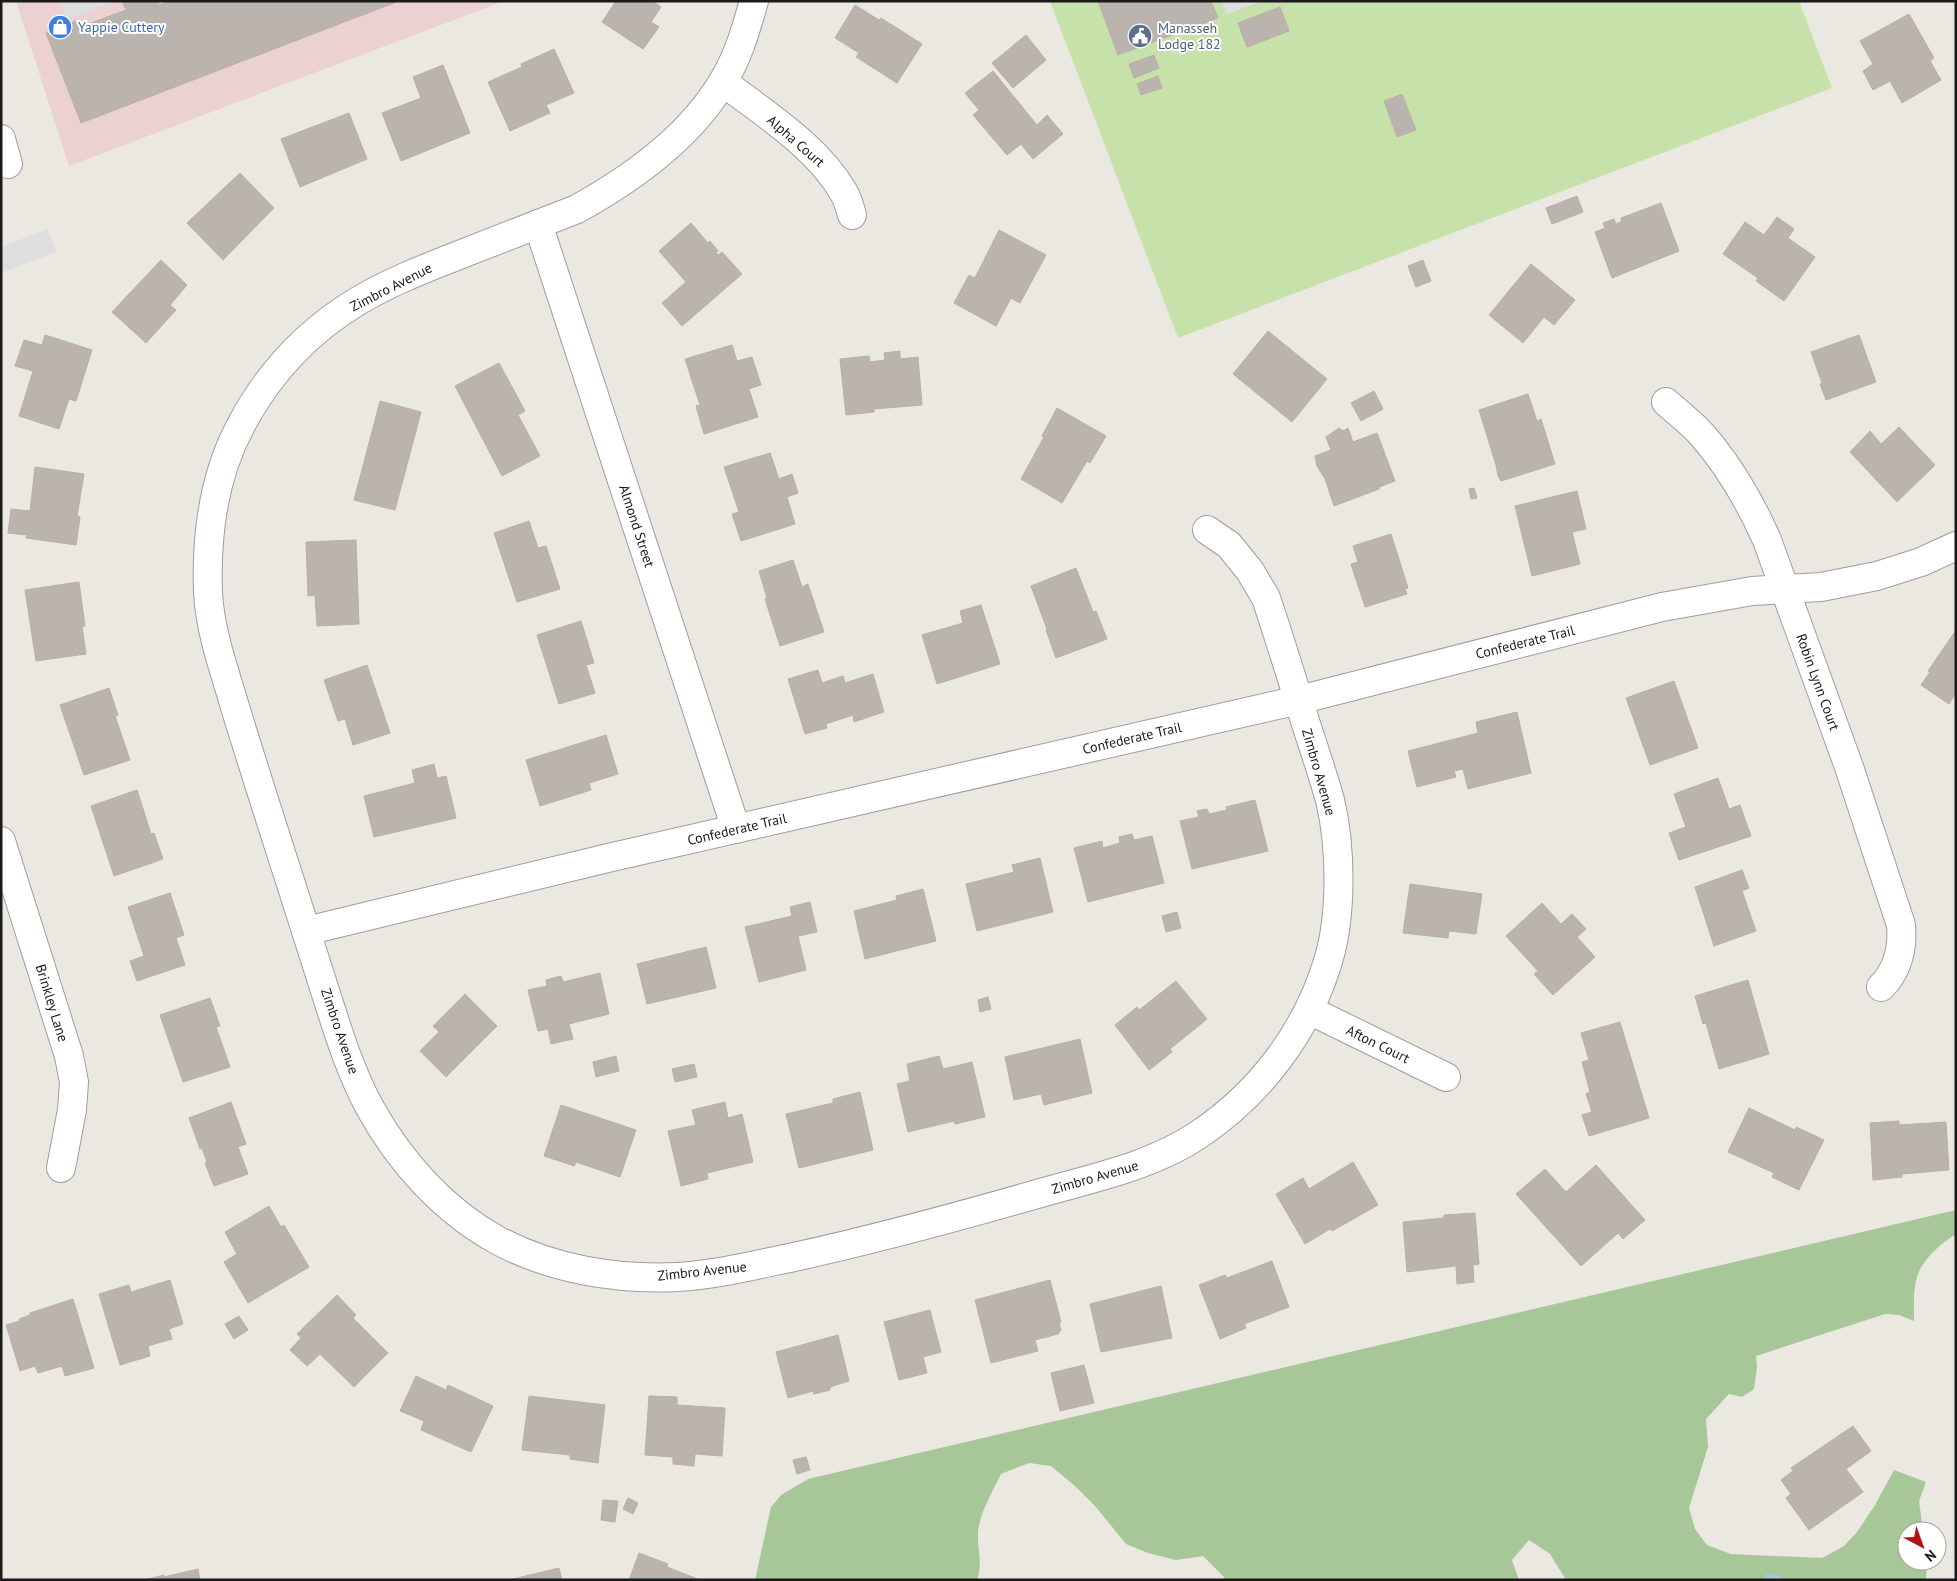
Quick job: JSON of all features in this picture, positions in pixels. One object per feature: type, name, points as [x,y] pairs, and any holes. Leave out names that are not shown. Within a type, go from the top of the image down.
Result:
[{"type":"street","name":"Zimbro Avenue","points":[[754,1],[743,39],[723,82],[679,137],[629,178],[577,209],[397,281],[357,301],[317,331],[281,364],[257,397],[237,430],[219,480],[210,531],[208,594],[213,635],[261,792],[347,1059],[370,1108],[398,1153],[434,1193],[465,1219],[498,1240],[533,1256],[578,1270],[627,1276],[677,1277],[722,1272],[930,1225],[1154,1159],[1197,1136],[1236,1106],[1270,1071],[1298,1031],[1309,1010],[1329,960],[1337,922],[1338,864],[1331,805],[1266,598],[1250,571],[1229,545],[1207,530]]},
{"type":"street","name":"Alpha Court","points":[[723,82],[786,129],[828,169],[845,195],[852,215]]},
{"type":"street","name":"Almond Street","points":[[538,224],[736,829]]},
{"type":"street","name":"Robin Lynn Court","points":[[1666,402],[1702,434],[1732,472],[1755,513],[1785,591],[1849,767],[1901,925],[1902,942],[1898,963],[1888,980],[1881,987]]},
{"type":"street","name":"Confederate Trail","points":[[306,931],[608,858],[1298,700],[1662,607],[1752,591],[1785,591],[1821,587],[1877,576],[1921,562],[1956,546]]},
{"type":"street","name":"Brinkley Lane","points":[[1,841],[69,1056],[74,1082],[72,1110],[61,1168]]},
{"type":"street","name":"Afton Court","points":[[1309,1010],[1446,1078]]},
{"type":"shaded area","points":[[16,1],[504,1],[69,166]]},
{"type":"shaded area","points":[[59,1],[116,1],[66,20]]},
{"type":"shaded area","points":[[1222,1],[1262,1],[1227,14]]},
{"type":"shaded area","points":[[48,229],[56,252],[1,273],[1,247]]},
{"type":"green space","points":[[1050,1],[1098,1],[1118,55],[1217,18],[1211,1],[1222,1],[1227,14],[1262,1],[1799,1],[1832,88],[1178,338]],"holes":[[[1280,7],[1289,31],[1239,23]],[[1154,55],[1159,68],[1134,78],[1129,64]],[[1157,76],[1162,88],[1141,95],[1137,84]],[[1402,94],[1416,130],[1397,137],[1384,102]]]},
{"type":"green space","points":[[1956,1210],[1956,1234],[1931,1254],[1918,1274],[1914,1291],[1914,1321],[1899,1315],[1885,1314],[1756,1356],[1757,1367],[1754,1389],[1742,1397],[1729,1394],[1706,1419],[1708,1447],[1689,1508],[1695,1529],[1707,1545],[1731,1554],[1822,1558],[1844,1546],[1857,1532],[1875,1505],[1894,1470],[1926,1482],[1919,1501],[1922,1521],[1897,1521],[1897,1571],[1926,1571],[1926,1580],[1566,1580],[1550,1554],[1529,1540],[1512,1560],[1519,1580],[1225,1580],[1203,1556],[1176,1560],[1148,1553],[1126,1544],[1095,1506],[1075,1486],[1051,1466],[1029,1463],[1001,1474],[986,1505],[978,1532],[980,1566],[977,1580],[755,1580],[771,1507],[781,1495],[808,1479]]},
{"type":"building","points":[[128,1],[158,1],[159,5],[170,1],[399,1],[81,123],[46,33],[76,21],[78,28],[126,10],[123,3]]},
{"type":"building","points":[[616,1],[653,1],[661,7],[651,22],[659,27],[643,49],[602,22]]},
{"type":"building","name":"Manasseh Lodge 182","points":[[1098,1],[1211,1],[1218,18],[1118,55]]},
{"type":"building","points":[[855,5],[879,20],[881,18],[922,44],[897,83],[856,57],[859,53],[835,38]]},
{"type":"building","points":[[1280,7],[1289,31],[1247,47],[1238,23]]},
{"type":"building","points":[[1909,14],[1934,58],[1930,61],[1941,80],[1902,103],[1890,81],[1873,90],[1863,71],[1873,64],[1860,41]]},
{"type":"building","points":[[1026,35],[1046,60],[1013,88],[992,63]]},
{"type":"building","points":[[554,49],[574,93],[546,105],[550,113],[510,131],[488,82],[522,67],[521,64]]},
{"type":"building","points":[[1154,55],[1159,68],[1134,78],[1129,64]]},
{"type":"building","points":[[443,65],[470,133],[401,161],[382,113],[421,98],[413,77]]},
{"type":"building","points":[[993,71],[1037,125],[1047,115],[1063,134],[1033,159],[1021,144],[1007,155],[973,115],[979,110],[965,93]]},
{"type":"building","points":[[1158,76],[1162,88],[1141,95],[1137,84]]},
{"type":"building","points":[[1402,94],[1416,130],[1397,137],[1384,101]]},
{"type":"building","points":[[349,113],[367,159],[300,187],[281,139]]},
{"type":"building","points":[[240,173],[274,208],[223,260],[187,223]]},
{"type":"building","points":[[1577,196],[1583,212],[1552,224],[1546,208]]},
{"type":"building","points":[[1661,203],[1679,251],[1612,278],[1595,232],[1605,228],[1603,223],[1614,219],[1616,224],[1622,221],[1621,218]]},
{"type":"building","points":[[1777,217],[1794,229],[1788,238],[1815,257],[1784,301],[1756,281],[1758,278],[1723,254],[1745,222],[1764,235]]},
{"type":"building","points":[[691,223],[708,243],[710,241],[718,251],[716,253],[718,255],[722,252],[742,274],[682,326],[662,303],[686,282],[659,251]]},
{"type":"building","points":[[999,230],[1046,255],[1020,303],[1011,298],[996,326],[954,303],[969,275],[975,278]]},
{"type":"building","points":[[161,260],[187,285],[170,305],[176,310],[146,343],[112,312]]},
{"type":"building","points":[[1423,260],[1431,281],[1416,287],[1408,266]]},
{"type":"building","points":[[1531,264],[1575,300],[1554,325],[1544,317],[1523,343],[1489,315]]},
{"type":"building","points":[[1268,331],[1327,379],[1292,422],[1233,374]]},
{"type":"building","points":[[45,335],[92,350],[76,401],[69,399],[59,429],[19,416],[33,371],[15,366],[24,340],[42,345]]},
{"type":"building","points":[[1859,335],[1876,382],[1826,400],[1811,352]]},
{"type":"building","points":[[732,345],[737,361],[752,357],[761,385],[749,389],[758,417],[704,434],[696,406],[700,405],[685,359]]},
{"type":"building","points":[[900,351],[900,359],[918,357],[922,405],[874,409],[874,412],[846,415],[840,359],[869,356],[870,362],[885,360],[884,353]]},
{"type":"building","points":[[499,363],[525,411],[518,415],[540,456],[502,476],[455,386]]},
{"type":"building","points":[[1374,391],[1383,409],[1361,421],[1351,403]]},
{"type":"building","points":[[1528,394],[1537,421],[1541,419],[1555,464],[1501,481],[1479,410]]},
{"type":"building","points":[[380,401],[421,412],[395,510],[354,500]]},
{"type":"building","points":[[1057,408],[1106,436],[1090,463],[1087,461],[1062,503],[1021,479],[1044,437],[1042,436]]},
{"type":"building","points":[[1899,427],[1935,465],[1897,502],[1850,452],[1870,431],[1881,444]]},
{"type":"building","points":[[1339,428],[1343,431],[1348,428],[1353,442],[1377,433],[1395,481],[1334,506],[1325,479],[1317,466],[1315,456],[1331,450],[1326,437]]},
{"type":"building","points":[[770,453],[779,479],[792,474],[798,493],[787,497],[795,524],[741,541],[732,514],[739,512],[724,467]]},
{"type":"building","points":[[35,467],[84,474],[77,516],[80,517],[76,545],[26,538],[27,535],[8,533],[11,509],[30,511]]},
{"type":"building","points":[[1474,488],[1477,498],[1471,499],[1469,489]]},
{"type":"building","points":[[1577,491],[1586,529],[1572,532],[1580,564],[1532,576],[1515,506]]},
{"type":"building","points":[[529,521],[538,548],[546,546],[560,589],[517,602],[494,533]]},
{"type":"building","points":[[1391,534],[1408,588],[1405,589],[1407,594],[1365,607],[1351,564],[1358,562],[1353,546]]},
{"type":"building","points":[[356,540],[359,624],[317,626],[315,595],[308,596],[306,542]]},
{"type":"building","points":[[793,560],[802,587],[808,584],[824,632],[780,646],[765,599],[767,598],[759,571]]},
{"type":"building","points":[[1076,568],[1093,612],[1096,611],[1107,639],[1056,658],[1031,586]]},
{"type":"building","points":[[79,582],[85,626],[82,627],[86,654],[36,661],[25,590]]},
{"type":"building","points":[[981,605],[1000,664],[937,684],[922,635],[963,623],[960,611]]},
{"type":"building","points":[[581,621],[594,663],[586,665],[595,693],[559,704],[537,635]]},
{"type":"building","points":[[1956,630],[1956,693],[1949,704],[1921,685],[1930,672],[1928,671]]},
{"type":"building","points":[[367,665],[390,733],[353,745],[345,719],[338,721],[324,680]]},
{"type":"building","points":[[818,670],[822,683],[843,676],[845,683],[873,674],[884,712],[854,722],[853,715],[826,724],[827,728],[805,734],[788,679]]},
{"type":"building","points":[[1674,681],[1698,748],[1650,765],[1626,698]]},
{"type":"building","points":[[109,688],[118,715],[115,716],[130,760],[84,775],[60,705]]},
{"type":"building","points":[[1517,712],[1531,773],[1468,789],[1463,769],[1454,771],[1456,777],[1417,787],[1408,751],[1478,733],[1476,722]]},
{"type":"building","points":[[606,735],[618,774],[589,783],[591,790],[540,806],[526,760]]},
{"type":"building","points":[[434,764],[437,778],[446,776],[456,818],[374,837],[364,796],[415,783],[412,770]]},
{"type":"building","points":[[1718,778],[1729,809],[1740,805],[1751,836],[1679,860],[1669,833],[1686,827],[1674,794]]},
{"type":"building","points":[[137,790],[151,834],[154,833],[163,859],[114,876],[91,806]]},
{"type":"building","points":[[1255,800],[1268,851],[1192,869],[1180,821],[1199,817],[1197,811],[1207,809],[1209,814],[1227,810],[1226,807]]},
{"type":"building","points":[[1132,834],[1134,840],[1152,836],[1164,883],[1088,902],[1074,848],[1102,841],[1103,848],[1120,843],[1119,837]]},
{"type":"building","points":[[1040,858],[1053,912],[977,931],[966,884],[1014,872],[1012,865]]},
{"type":"building","points":[[1742,870],[1749,888],[1742,891],[1756,931],[1714,946],[1695,887]]},
{"type":"building","points":[[1410,884],[1482,894],[1476,934],[1449,931],[1448,938],[1403,933]]},
{"type":"building","points":[[923,889],[936,941],[865,959],[854,911],[897,900],[896,896]]},
{"type":"building","points":[[170,893],[184,935],[176,938],[185,965],[137,981],[130,961],[144,956],[128,907]]},
{"type":"building","points":[[810,902],[817,932],[798,936],[806,970],[759,982],[745,927],[792,916],[790,907]]},
{"type":"building","points":[[1542,903],[1561,924],[1572,914],[1586,929],[1577,937],[1595,957],[1553,995],[1534,974],[1538,971],[1506,936]]},
{"type":"building","points":[[1177,912],[1181,928],[1166,932],[1162,916]]},
{"type":"building","points":[[706,947],[716,988],[647,1004],[637,964]]},
{"type":"building","points":[[600,973],[609,1014],[569,1024],[573,1039],[551,1044],[548,1029],[538,1031],[528,990],[547,986],[546,980],[561,976],[563,982]]},
{"type":"building","points":[[1748,980],[1769,1054],[1719,1069],[1706,1023],[1703,1024],[1695,996]]},
{"type":"building","points":[[1176,981],[1207,1019],[1170,1049],[1172,1052],[1149,1070],[1115,1025],[1137,1007],[1139,1010]]},
{"type":"building","points":[[465,994],[497,1026],[446,1077],[420,1051],[439,1032],[433,1026]]},
{"type":"building","points":[[988,997],[991,1009],[980,1012],[978,1000]]},
{"type":"building","points":[[210,998],[220,1026],[216,1027],[230,1067],[183,1082],[160,1015]]},
{"type":"building","points":[[1620,1022],[1649,1118],[1589,1136],[1582,1115],[1592,1112],[1586,1094],[1590,1092],[1582,1062],[1589,1060],[1581,1033]]},
{"type":"building","points":[[1080,1039],[1092,1093],[1044,1105],[1041,1094],[1014,1100],[1005,1057]]},
{"type":"building","points":[[616,1056],[619,1071],[596,1077],[593,1062]]},
{"type":"building","points":[[939,1056],[943,1069],[972,1062],[985,1117],[955,1124],[954,1121],[908,1132],[897,1084],[910,1081],[907,1064]]},
{"type":"building","points":[[694,1064],[697,1077],[675,1082],[672,1069]]},
{"type":"building","points":[[860,1092],[873,1150],[799,1168],[786,1114],[833,1103],[833,1099]]},
{"type":"building","points":[[231,1102],[246,1144],[238,1147],[248,1174],[214,1186],[205,1163],[207,1162],[202,1148],[200,1149],[189,1118]]},
{"type":"building","points":[[725,1102],[728,1118],[742,1114],[753,1162],[707,1173],[708,1179],[681,1186],[668,1131],[696,1125],[692,1110]]},
{"type":"building","points":[[561,1105],[636,1130],[620,1177],[576,1162],[574,1166],[544,1156]]},
{"type":"building","points":[[1749,1108],[1795,1130],[1796,1127],[1824,1140],[1799,1190],[1772,1177],[1774,1173],[1728,1152]]},
{"type":"building","points":[[1899,1121],[1899,1125],[1946,1122],[1949,1170],[1902,1174],[1902,1177],[1873,1180],[1870,1123]]},
{"type":"building","points":[[1353,1162],[1378,1205],[1305,1244],[1276,1194],[1303,1178],[1309,1189]]},
{"type":"building","points":[[1596,1165],[1645,1220],[1623,1239],[1618,1233],[1581,1266],[1516,1194],[1545,1169],[1566,1192]]},
{"type":"building","points":[[269,1206],[281,1227],[284,1225],[309,1267],[248,1303],[224,1262],[237,1254],[225,1232]]},
{"type":"building","points":[[1475,1213],[1479,1264],[1473,1265],[1474,1282],[1457,1284],[1456,1266],[1407,1272],[1403,1222],[1444,1218],[1444,1215]]},
{"type":"building","points":[[1272,1261],[1289,1307],[1244,1324],[1246,1328],[1220,1339],[1199,1285],[1225,1275],[1227,1278]]},
{"type":"building","points":[[170,1280],[183,1324],[169,1329],[172,1339],[148,1346],[150,1356],[120,1365],[99,1294],[129,1285],[131,1292]]},
{"type":"building","points":[[1050,1280],[1061,1322],[1059,1323],[1061,1330],[1058,1334],[1035,1340],[1038,1351],[991,1363],[975,1300]]},
{"type":"building","points":[[1161,1286],[1172,1338],[1101,1352],[1090,1304]]},
{"type":"building","points":[[337,1295],[356,1315],[353,1318],[388,1353],[354,1387],[320,1354],[307,1366],[290,1350],[301,1338],[297,1334]]},
{"type":"building","points":[[73,1299],[94,1368],[65,1376],[62,1366],[38,1373],[35,1366],[20,1371],[6,1325],[20,1321],[19,1319],[30,1315],[30,1313]]},
{"type":"building","points":[[930,1310],[941,1352],[923,1357],[927,1373],[899,1380],[884,1322]]},
{"type":"building","points":[[239,1316],[248,1330],[234,1339],[225,1324]]},
{"type":"building","points":[[838,1335],[849,1381],[830,1387],[830,1390],[814,1394],[813,1391],[788,1398],[776,1352]]},
{"type":"building","points":[[1084,1365],[1094,1403],[1060,1411],[1051,1373]]},
{"type":"building","points":[[416,1376],[446,1390],[448,1385],[493,1406],[471,1452],[421,1430],[424,1421],[400,1411]]},
{"type":"building","points":[[529,1396],[605,1405],[598,1463],[570,1459],[570,1455],[522,1450]]},
{"type":"building","points":[[649,1396],[677,1397],[677,1405],[725,1408],[722,1456],[695,1454],[694,1466],[673,1464],[673,1457],[645,1455]]},
{"type":"building","points":[[1853,1426],[1871,1451],[1846,1469],[1863,1492],[1809,1530],[1786,1498],[1791,1494],[1781,1480],[1793,1471],[1791,1468]]},
{"type":"building","points":[[806,1457],[810,1470],[797,1474],[793,1460]]},
{"type":"building","points":[[628,1498],[638,1503],[633,1514],[623,1509]]},
{"type":"building","points":[[603,1500],[618,1501],[615,1522],[601,1520]]},
{"type":"building","points":[[639,1553],[668,1564],[667,1567],[700,1580],[629,1580]]},
{"type":"building","points":[[559,1568],[562,1580],[509,1580]]},
{"type":"building","points":[[198,1569],[200,1580],[144,1580],[164,1575],[164,1577]]},
{"type":"waterway","points":[[1769,1578],[1778,1580]]},
{"type":"place","name":"Yappie Cuttery","points":[[60,27]]},
{"type":"place","name":"Manasseh Lodge 182","points":[[1140,36]]}]
